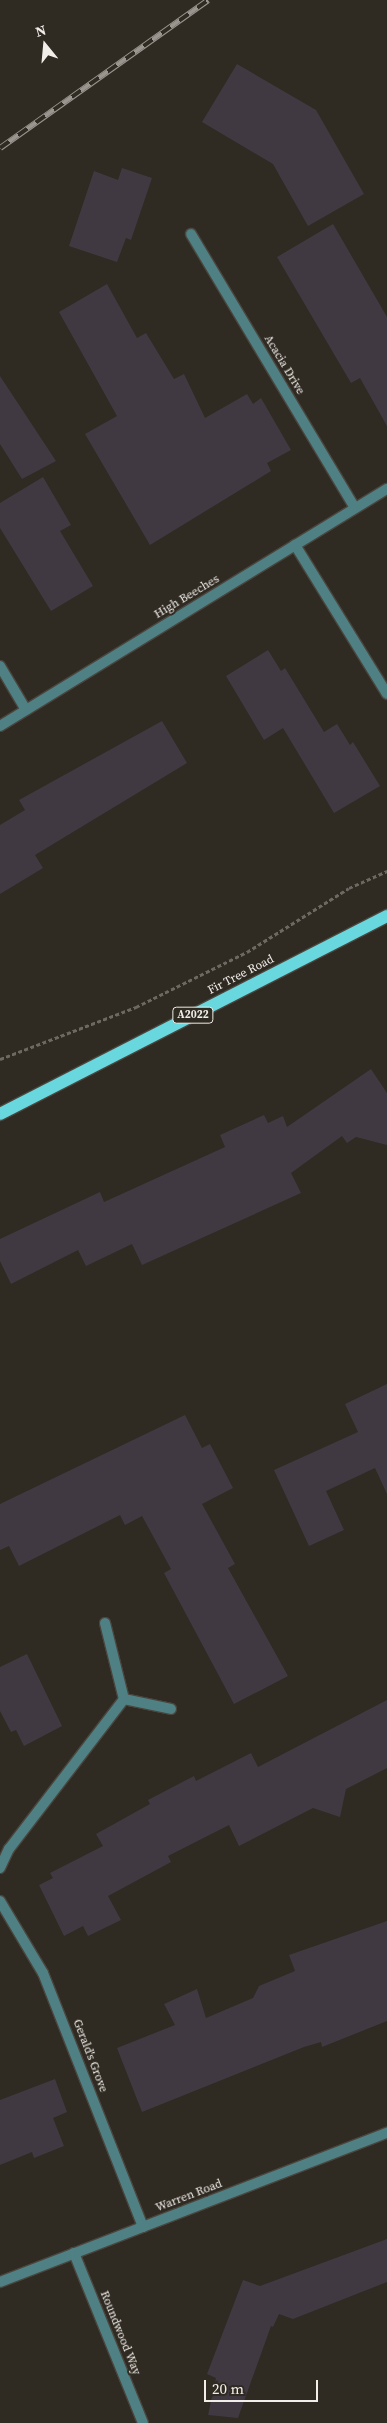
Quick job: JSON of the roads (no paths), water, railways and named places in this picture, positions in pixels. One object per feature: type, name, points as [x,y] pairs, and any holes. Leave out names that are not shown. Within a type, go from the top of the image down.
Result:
[{"type":"main road","name":"Fir Tree Road","points":[[0,1114],[387,916]]},
{"type":"street","name":"Acacia Drive","points":[[191,234],[355,508]]},
{"type":"street","name":"High Beeches","points":[[0,726],[387,489]]},
{"type":"street","points":[[295,545],[387,694]]},
{"type":"street","points":[[0,666],[26,710]]},
{"type":"street","points":[[105,1623],[124,1698]]},
{"type":"street","points":[[124,1698],[171,1709]]},
{"type":"street","points":[[0,1868],[9,1849],[124,1698]]},
{"type":"street","name":"Gerald's Grove","points":[[0,1901],[43,1973],[143,2227]]},
{"type":"street","name":"Warren Road","points":[[0,2282],[387,2133]]},
{"type":"street","name":"Roundwood Way","points":[[74,2253],[143,2423]]},
{"type":"railway","points":[[0,148],[208,0]]}]
